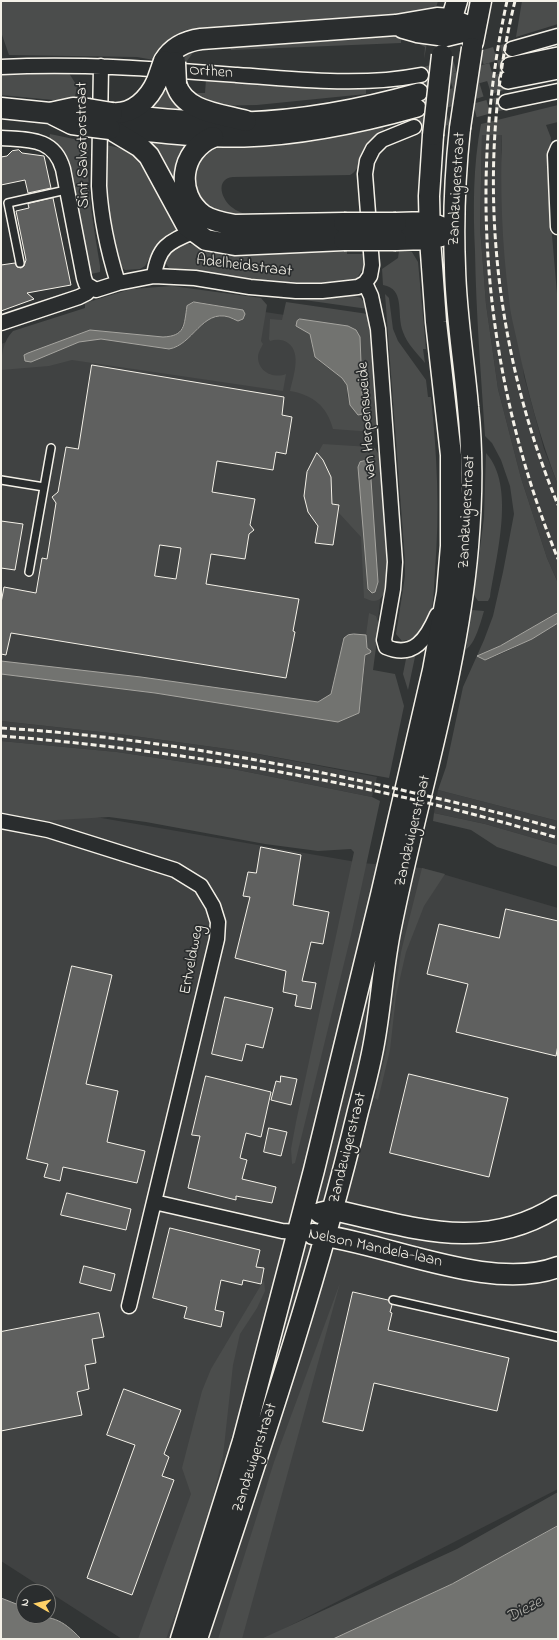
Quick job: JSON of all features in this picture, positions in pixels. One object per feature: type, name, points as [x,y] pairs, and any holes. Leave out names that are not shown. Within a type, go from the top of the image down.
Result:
[{"type":"main road","name":"Zandzuigerstraat","points":[[198,1639],[280,1385],[333,1210],[374,1044],[390,929],[450,671],[463,596],[470,516],[471,444],[458,323],[454,232],[455,190],[460,128],[473,38],[481,1]]},
{"type":"main road","points":[[1,108],[50,113],[72,124],[87,118],[113,118],[135,108],[140,104],[152,91],[169,61],[186,43],[202,39],[396,25],[437,18],[449,28],[473,38]]},
{"type":"main road","name":"Zandzuigerstraat","points":[[181,1639],[243,1441],[298,1232],[383,888],[432,670],[447,592],[451,546],[451,455],[436,322],[429,231],[433,135],[449,28]]},
{"type":"main road","points":[[169,61],[178,92],[190,105],[246,121]]},
{"type":"main road","points":[[113,118],[134,144],[149,156],[160,174],[179,213],[193,232],[206,240],[235,245],[344,232]]},
{"type":"main road","points":[[213,137],[201,143],[194,150],[185,167],[188,195],[191,202],[204,216],[235,225],[344,232],[454,232]]},
{"type":"main road","name":"Nelson Mandela-laan","points":[[298,1232],[307,1221],[316,1214],[333,1210],[424,1230],[461,1234],[500,1230],[519,1225],[538,1218],[557,1208]]},
{"type":"main road","name":"Nelson Mandela-laan","points":[[298,1232],[326,1235],[461,1268],[500,1274],[527,1274],[558,1267]]},
{"type":"street","points":[[512,49],[558,36]]},
{"type":"street","points":[[558,56],[509,73],[558,70]]},
{"type":"street","name":"Orthen","points":[[1,67],[101,66],[342,82],[375,82],[421,75]]},
{"type":"street","name":"Sint Salvatorstraat","points":[[101,66],[99,186],[109,252],[118,283]]},
{"type":"street","points":[[506,102],[558,92]]},
{"type":"street","points":[[418,100],[371,121],[327,129],[254,137],[213,137],[113,118],[246,121],[334,112],[378,104],[418,100]]},
{"type":"street","points":[[365,283],[370,276],[372,265],[365,174],[367,161],[374,149],[382,140],[414,127]]},
{"type":"street","points":[[1,138],[35,140],[50,147],[60,160],[66,190]]},
{"type":"street","points":[[558,148],[555,155],[558,227]]},
{"type":"street","name":"Sint Salvatorstraat","points":[[66,190],[84,278],[86,284],[91,288]]},
{"type":"street","points":[[154,276],[155,264],[165,245],[175,239],[193,232]]},
{"type":"street","name":"Adelheidstraat","points":[[118,283],[154,276],[195,278],[250,287],[296,291],[348,289],[358,287],[365,283]]},
{"type":"street","points":[[1,323],[79,297],[87,293],[91,288],[96,290],[118,283]]},
{"type":"street","name":"van Herpensweide","points":[[365,283],[371,296],[378,328],[395,562],[393,589],[384,640],[386,647],[400,652],[414,647],[424,639],[430,631],[447,592]]},
{"type":"street","name":"Ertveldweg","points":[[1,821],[48,830],[175,870],[201,886],[213,906],[218,922],[217,939],[128,1306]]},
{"type":"street","points":[[154,1202],[274,1230],[298,1232]]},
{"type":"lane","points":[[20,263],[8,203],[66,190]]},
{"type":"lane","points":[[29,572],[51,448]]},
{"type":"lane","points":[[1,480],[44,487]]},
{"type":"lane","points":[[392,1300],[558,1337]]},
{"type":"shaded area","points":[[1,1],[438,1],[435,11],[366,21],[185,30],[168,43],[154,60],[137,57],[9,55],[1,32]]},
{"type":"shaded area","points":[[522,1],[558,1],[558,24],[516,37]]},
{"type":"shaded area","points":[[400,35],[427,43],[424,59],[425,47],[413,41],[401,38],[401,43],[231,50],[230,47],[195,50],[187,61],[182,61],[193,49],[300,40]]},
{"type":"shaded area","points":[[67,70],[77,86],[74,102],[1,95],[1,75]]},
{"type":"shaded area","points":[[206,79],[366,88],[366,94],[257,105],[209,106],[186,93],[205,93]]},
{"type":"shaded area","points":[[166,80],[189,111],[149,109]]},
{"type":"shaded area","points":[[558,105],[558,122],[546,125],[551,138],[548,189],[558,305],[558,485],[534,414],[510,310],[502,217],[502,135],[482,135],[480,227],[486,304],[498,389],[521,478],[547,558],[558,583],[558,614],[500,646],[478,656],[485,660],[495,656],[523,643],[558,623],[558,821],[438,790],[446,767],[463,687],[493,616],[514,514],[510,486],[501,460],[492,443],[485,436],[474,219],[474,187],[478,140],[481,124]]},
{"type":"shaded area","points":[[383,126],[384,131],[374,142],[354,172],[350,175],[233,177],[223,182],[223,196],[229,205],[235,210],[254,216],[225,219],[194,198],[193,160],[216,147],[348,133]]},
{"type":"shaded area","points":[[50,134],[88,142],[89,189],[100,272],[91,274],[88,272],[53,142],[49,139]]},
{"type":"shaded area","points":[[482,135],[502,135],[501,152],[524,376],[544,449],[558,485],[558,583],[547,558],[521,478],[498,389],[486,304],[480,227]]},
{"type":"shaded area","points":[[148,142],[187,144],[184,199]]},
{"type":"shaded area","points":[[106,145],[127,151],[143,165],[178,230],[156,246],[145,266],[140,269],[125,270],[120,266],[106,193]]},
{"type":"shaded area","points":[[183,242],[218,253],[347,251],[347,254],[363,254],[365,265],[357,278],[351,281],[294,284],[256,281],[169,268],[165,262],[166,255]]},
{"type":"shaded area","points":[[399,251],[412,252],[418,262],[426,349],[423,349],[425,363],[410,344],[403,332],[398,297],[390,287],[383,285],[382,269],[398,258]]},
{"type":"shaded area","points":[[172,286],[261,298],[267,305],[261,341],[263,344],[258,354],[259,362],[264,370],[272,375],[277,376],[286,374],[283,391],[72,360],[49,366],[1,370],[3,349],[7,339],[13,331],[85,308],[85,303],[131,289]],"holes":[[[198,302],[243,310],[234,320],[225,316],[216,316],[208,319],[187,339],[170,349],[163,349],[121,340],[100,339],[82,341],[31,362],[28,353],[90,330],[163,337],[174,336],[179,332],[187,316]]]},
{"type":"shaded area","points":[[348,294],[361,298],[368,309],[290,298]]},
{"type":"shaded area","points":[[385,294],[389,298],[393,329],[398,341],[426,380],[428,397],[431,397],[435,440],[437,483],[437,548],[433,602],[431,615],[427,625],[420,633],[408,642],[407,640],[402,641],[396,634],[405,576],[405,561]]},
{"type":"shaded area","points":[[178,299],[365,327],[381,594],[366,716],[161,686],[1,668],[1,344],[84,314]]},
{"type":"shaded area","points":[[286,302],[368,314],[377,421],[376,428],[373,432],[333,429],[327,414],[318,403],[306,395],[290,391],[296,359],[295,353],[288,343],[279,340],[270,341],[269,339],[270,319],[282,320]],"holes":[[[300,319],[348,326],[360,337],[362,414],[347,397],[347,385],[342,378],[320,362],[313,352],[310,334],[305,331]]]},
{"type":"shaded area","points":[[323,444],[370,447],[375,448],[379,455],[387,576],[386,588],[382,597],[378,600],[372,601],[364,598],[361,537],[339,513],[340,506],[332,504],[332,484],[326,465],[318,453]]},
{"type":"shaded area","points":[[486,453],[495,467],[500,484],[502,522],[490,597],[488,601],[478,601],[474,595],[484,517]]},
{"type":"shaded area","points":[[472,610],[484,611],[475,638],[466,649]]},
{"type":"shaded area","points":[[369,613],[376,616],[379,625],[373,670],[395,674],[404,706],[389,778],[242,751],[119,734],[1,721],[1,674],[155,693],[359,713],[367,648],[366,635]]},
{"type":"shaded area","points":[[416,652],[408,690],[403,674],[406,659]]},
{"type":"shaded area","points":[[1,721],[119,734],[242,751],[377,777],[372,797],[238,770],[117,752],[1,741]]},
{"type":"shaded area","points":[[1,741],[117,752],[238,770],[372,797],[380,801],[351,935],[295,1163],[292,1164],[291,1149],[296,1122],[354,852],[351,849],[318,851],[265,844],[146,822],[109,817],[40,821],[1,814]]},
{"type":"shaded area","points":[[438,790],[558,821],[558,845],[485,824],[434,813]]},
{"type":"shaded area","points":[[434,813],[485,824],[558,845],[558,867],[497,847],[471,830],[433,821]]},
{"type":"shaded area","points":[[90,816],[362,863],[422,868],[558,908],[558,1489],[264,1639],[122,1639],[56,1596],[56,1584],[37,1584],[1,1561],[1,820]]},
{"type":"shaded area","points":[[422,868],[445,874],[424,906],[406,952],[396,996],[390,1050],[378,1100],[375,1098],[386,1052],[401,952]]},
{"type":"shaded area","points":[[264,1280],[265,1291],[257,1308],[240,1334],[233,1365],[223,1456],[202,1542],[166,1639],[138,1639],[191,1494],[182,1468],[202,1391],[211,1369]]},
{"type":"shaded area","points":[[340,1283],[242,1639],[218,1639],[274,1462]]},
{"type":"shaded area","points":[[558,1492],[558,1526],[452,1584],[333,1639],[261,1639],[457,1549]]},
{"type":"water","points":[[194,302],[243,310],[245,314],[243,319],[238,321],[229,317],[220,316],[212,318],[204,323],[185,341],[169,349],[101,339],[79,342],[31,362],[25,361],[24,355],[28,353],[90,330],[163,337],[176,335],[182,329],[184,324],[187,306]]},
{"type":"water","points":[[300,319],[348,326],[356,330],[360,337],[363,414],[358,415],[350,405],[347,385],[342,378],[315,357],[310,334],[296,326],[297,321]]},
{"type":"water","points":[[365,461],[370,465],[378,582],[375,592],[372,593],[368,589],[358,467],[360,462]]},
{"type":"water","points":[[558,613],[558,623],[532,639],[485,660],[477,656],[500,646]]},
{"type":"water","points":[[348,635],[366,635],[367,648],[371,651],[365,655],[359,713],[338,722],[155,693],[1,674],[1,661],[141,677],[318,702],[331,694],[344,638]]},
{"type":"water","name":"Dieze","points":[[558,1526],[558,1639],[333,1639],[452,1584]]},
{"type":"water","points":[[1,1598],[16,1604],[16,1624],[56,1624],[56,1620],[62,1622],[81,1639],[1,1639]]},
{"type":"building","points":[[19,150],[22,153],[44,156],[51,188],[28,193],[25,180],[1,185],[1,157],[7,156],[12,151]]},
{"type":"building","points":[[53,198],[71,285],[27,293],[34,299],[1,311],[1,265],[15,263],[17,267],[21,268],[24,266],[26,260],[16,211],[29,208],[28,204]]},
{"type":"building","points":[[92,365],[284,397],[282,415],[292,417],[286,454],[276,452],[273,470],[217,461],[212,492],[255,499],[250,525],[254,530],[249,534],[245,559],[211,554],[206,584],[299,599],[293,631],[295,632],[286,678],[11,633],[6,655],[1,654],[1,603],[4,587],[36,593],[42,558],[47,559],[56,503],[52,497],[58,492],[66,447],[78,449]],"holes":[[[160,545],[181,548],[176,579],[155,576]]]},
{"type":"building","points":[[317,453],[323,460],[331,477],[332,504],[339,505],[333,545],[315,543],[318,526],[308,512],[304,496],[307,472]]},
{"type":"building","points":[[1,521],[23,524],[15,570],[1,568]]},
{"type":"building","points":[[261,847],[301,855],[293,905],[329,912],[323,944],[311,942],[302,981],[316,983],[311,1009],[295,1006],[297,995],[283,992],[286,971],[235,958],[250,897],[243,896],[248,872],[256,873]]},
{"type":"building","points":[[506,909],[558,921],[558,1045],[556,1056],[456,1032],[468,984],[427,974],[439,924],[499,938]]},
{"type":"building","points":[[72,966],[112,975],[86,1084],[118,1091],[107,1142],[145,1151],[137,1183],[63,1167],[60,1181],[44,1177],[48,1164],[27,1159]]},
{"type":"building","points":[[225,997],[273,1008],[263,1048],[246,1044],[242,1061],[212,1054]]},
{"type":"building","points":[[409,1074],[508,1098],[489,1177],[390,1153]]},
{"type":"building","points":[[206,1076],[271,1092],[261,1137],[246,1133],[240,1158],[247,1160],[242,1179],[276,1187],[272,1203],[236,1196],[236,1200],[188,1188],[200,1136],[192,1135]]},
{"type":"building","points":[[281,1076],[297,1079],[291,1105],[271,1100],[276,1081],[280,1082]]},
{"type":"building","points":[[269,1128],[287,1132],[281,1156],[264,1152]]},
{"type":"building","points":[[67,1193],[131,1209],[126,1230],[61,1215]]},
{"type":"building","points":[[170,1228],[260,1250],[256,1267],[264,1268],[261,1284],[243,1280],[242,1285],[221,1280],[215,1310],[224,1312],[221,1327],[184,1318],[187,1307],[153,1298]]},
{"type":"building","points":[[84,1266],[115,1274],[111,1291],[80,1283]]},
{"type":"building","points":[[353,1292],[388,1300],[392,1305],[390,1312],[392,1313],[388,1330],[509,1358],[497,1411],[374,1383],[363,1431],[323,1422]]},
{"type":"building","points":[[99,1313],[104,1337],[92,1339],[96,1363],[85,1365],[89,1389],[77,1392],[82,1415],[1,1431],[1,1332]]},
{"type":"building","points":[[124,1389],[181,1410],[164,1454],[169,1457],[162,1476],[174,1480],[132,1595],[87,1578],[135,1445],[107,1435]]},
{"type":"tunnel","points":[[421,75],[512,49]]},
{"type":"tunnel","points":[[427,89],[510,66]]},
{"type":"tunnel","points":[[417,108],[508,80]]},
{"type":"tunnel","points":[[414,127],[506,102]]},
{"type":"railway","points":[[507,1],[494,71],[488,142],[486,213],[490,284],[499,354],[514,424],[533,492],[558,559]]},
{"type":"railway","points":[[515,1],[502,64],[495,127],[493,192],[497,256],[505,320],[518,384],[536,445],[558,505]]},
{"type":"railway","points":[[1,728],[100,737],[247,758],[345,777],[497,812],[558,829]]},
{"type":"railway","points":[[1,736],[71,742],[142,751],[282,772],[421,801],[558,838]]}]
